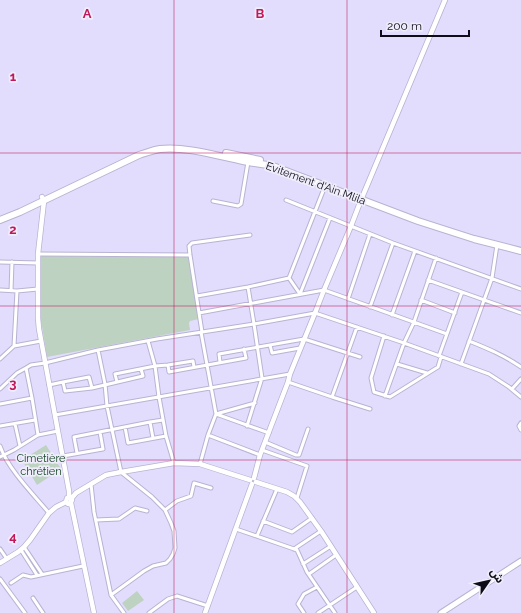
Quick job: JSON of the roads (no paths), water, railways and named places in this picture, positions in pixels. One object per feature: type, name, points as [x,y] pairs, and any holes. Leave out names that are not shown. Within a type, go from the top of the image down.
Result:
[{"type":"highway","name":"Evitement d'Ain Mlila","points":[[0,220],[20,212],[140,150],[158,145],[168,145],[194,147],[273,163],[297,170],[361,198],[439,228],[521,251]]},
{"type":"highway","name":"Evitement d'Ain Mlila","points":[[0,216],[43,199],[139,155],[159,149],[173,148],[273,166],[411,215],[470,234],[521,247]]},
{"type":"main road","points":[[441,613],[521,561]]},
{"type":"street","points":[[205,613],[253,481],[261,452],[300,348],[351,226],[361,198],[445,0]]},
{"type":"street","points":[[213,201],[238,206],[241,204],[248,162]]},
{"type":"street","points":[[290,278],[326,186]]},
{"type":"street","points":[[43,199],[38,254],[38,318],[69,490],[69,500],[94,613]]},
{"type":"street","points":[[286,200],[393,243],[521,289]]},
{"type":"street","points":[[300,294],[330,218]]},
{"type":"street","points":[[200,464],[208,435],[216,414],[189,246],[192,243],[250,234]]},
{"type":"street","points":[[348,299],[370,234]]},
{"type":"street","points":[[370,307],[393,243]]},
{"type":"street","points":[[461,364],[492,278],[497,245]]},
{"type":"street","points":[[392,315],[415,251]]},
{"type":"street","points":[[38,254],[190,255]]},
{"type":"street","points":[[385,396],[404,343],[414,322],[436,258]]},
{"type":"street","points":[[0,262],[38,263]]},
{"type":"street","points":[[10,291],[12,262]]},
{"type":"street","points":[[197,296],[290,278]]},
{"type":"street","points":[[290,278],[300,294]]},
{"type":"street","points":[[428,280],[521,313]]},
{"type":"street","points":[[247,426],[262,378],[248,287]]},
{"type":"street","points":[[0,290],[17,291],[39,289]]},
{"type":"street","points":[[199,313],[324,290],[447,334]]},
{"type":"street","points":[[14,346],[17,291]]},
{"type":"street","points":[[384,336],[370,378],[374,392],[390,397],[438,367],[447,334],[462,292]]},
{"type":"street","points":[[422,300],[455,313]]},
{"type":"street","points":[[0,390],[17,373],[31,365],[98,350],[315,313],[489,374],[512,389],[521,397]]},
{"type":"street","points":[[332,397],[357,328]]},
{"type":"street","points":[[220,362],[219,354],[304,338],[360,357]]},
{"type":"street","points":[[0,359],[14,346],[42,341]]},
{"type":"street","points":[[148,341],[155,366],[166,436],[174,463]]},
{"type":"street","points":[[469,341],[492,350],[510,359],[521,367]]},
{"type":"street","points":[[270,345],[272,353],[300,348]]},
{"type":"street","points":[[168,365],[169,372],[246,358],[244,349]]},
{"type":"street","points":[[98,350],[105,384],[107,406],[121,472],[165,510],[174,531],[175,540],[173,554],[166,563],[153,566],[144,571],[111,595]]},
{"type":"street","points":[[117,382],[115,374],[155,366],[193,360],[194,367]]},
{"type":"street","points":[[397,364],[427,373]]},
{"type":"street","points":[[26,368],[38,435]]},
{"type":"street","points":[[63,382],[65,391],[92,388],[143,376],[141,369]]},
{"type":"street","points":[[55,415],[290,374]]},
{"type":"street","points":[[49,385],[89,377],[92,388]]},
{"type":"street","points":[[512,389],[521,379]]},
{"type":"street","points":[[288,382],[370,409]]},
{"type":"street","points":[[0,404],[32,398]]},
{"type":"street","points":[[216,414],[255,403]]},
{"type":"street","points":[[216,414],[269,434]]},
{"type":"street","points":[[0,426],[35,420]]},
{"type":"street","points":[[77,453],[74,438],[163,420]]},
{"type":"street","points":[[150,422],[154,438]]},
{"type":"street","points":[[521,423],[519,426],[521,430]]},
{"type":"street","points":[[15,424],[20,446]]},
{"type":"street","points":[[125,427],[128,443],[166,436]]},
{"type":"street","points":[[266,442],[299,455],[308,429]]},
{"type":"street","points":[[2,456],[38,435],[58,431]]},
{"type":"street","points":[[63,456],[103,449],[100,432]]},
{"type":"street","points":[[208,435],[307,466],[297,498]]},
{"type":"street","points":[[0,446],[2,456],[49,513]]},
{"type":"street","points":[[0,563],[23,548],[54,508],[69,500],[76,493],[104,476],[174,463],[200,464],[277,488],[297,498],[331,546],[372,612]]},
{"type":"street","points":[[165,510],[178,501],[191,496],[194,483],[211,488]]},
{"type":"street","points":[[91,484],[96,520],[111,595],[124,613]]},
{"type":"street","points":[[257,536],[277,488]]},
{"type":"street","points":[[96,520],[119,519],[136,508],[147,511]]},
{"type":"street","points":[[263,521],[292,532],[312,518]]},
{"type":"street","points":[[236,529],[297,550],[309,574],[335,613]]},
{"type":"street","points":[[294,549],[321,531]]},
{"type":"street","points":[[303,564],[331,546]]},
{"type":"street","points":[[23,548],[42,574]]},
{"type":"street","points":[[23,548],[37,575]]},
{"type":"street","points":[[0,549],[7,559]]},
{"type":"street","points":[[309,574],[336,555]]},
{"type":"street","points":[[11,583],[24,575],[31,577],[83,566]]},
{"type":"street","points":[[0,579],[25,613]]},
{"type":"street","points":[[304,613],[298,604],[304,594],[317,587]]},
{"type":"street","points":[[318,613],[357,587]]},
{"type":"street","points":[[149,613],[168,599],[177,596],[208,606]]},
{"type":"street","points":[[33,598],[43,613]]},
{"type":"park label","name":"Cimetière chrétien","points":[[41,464]]}]
